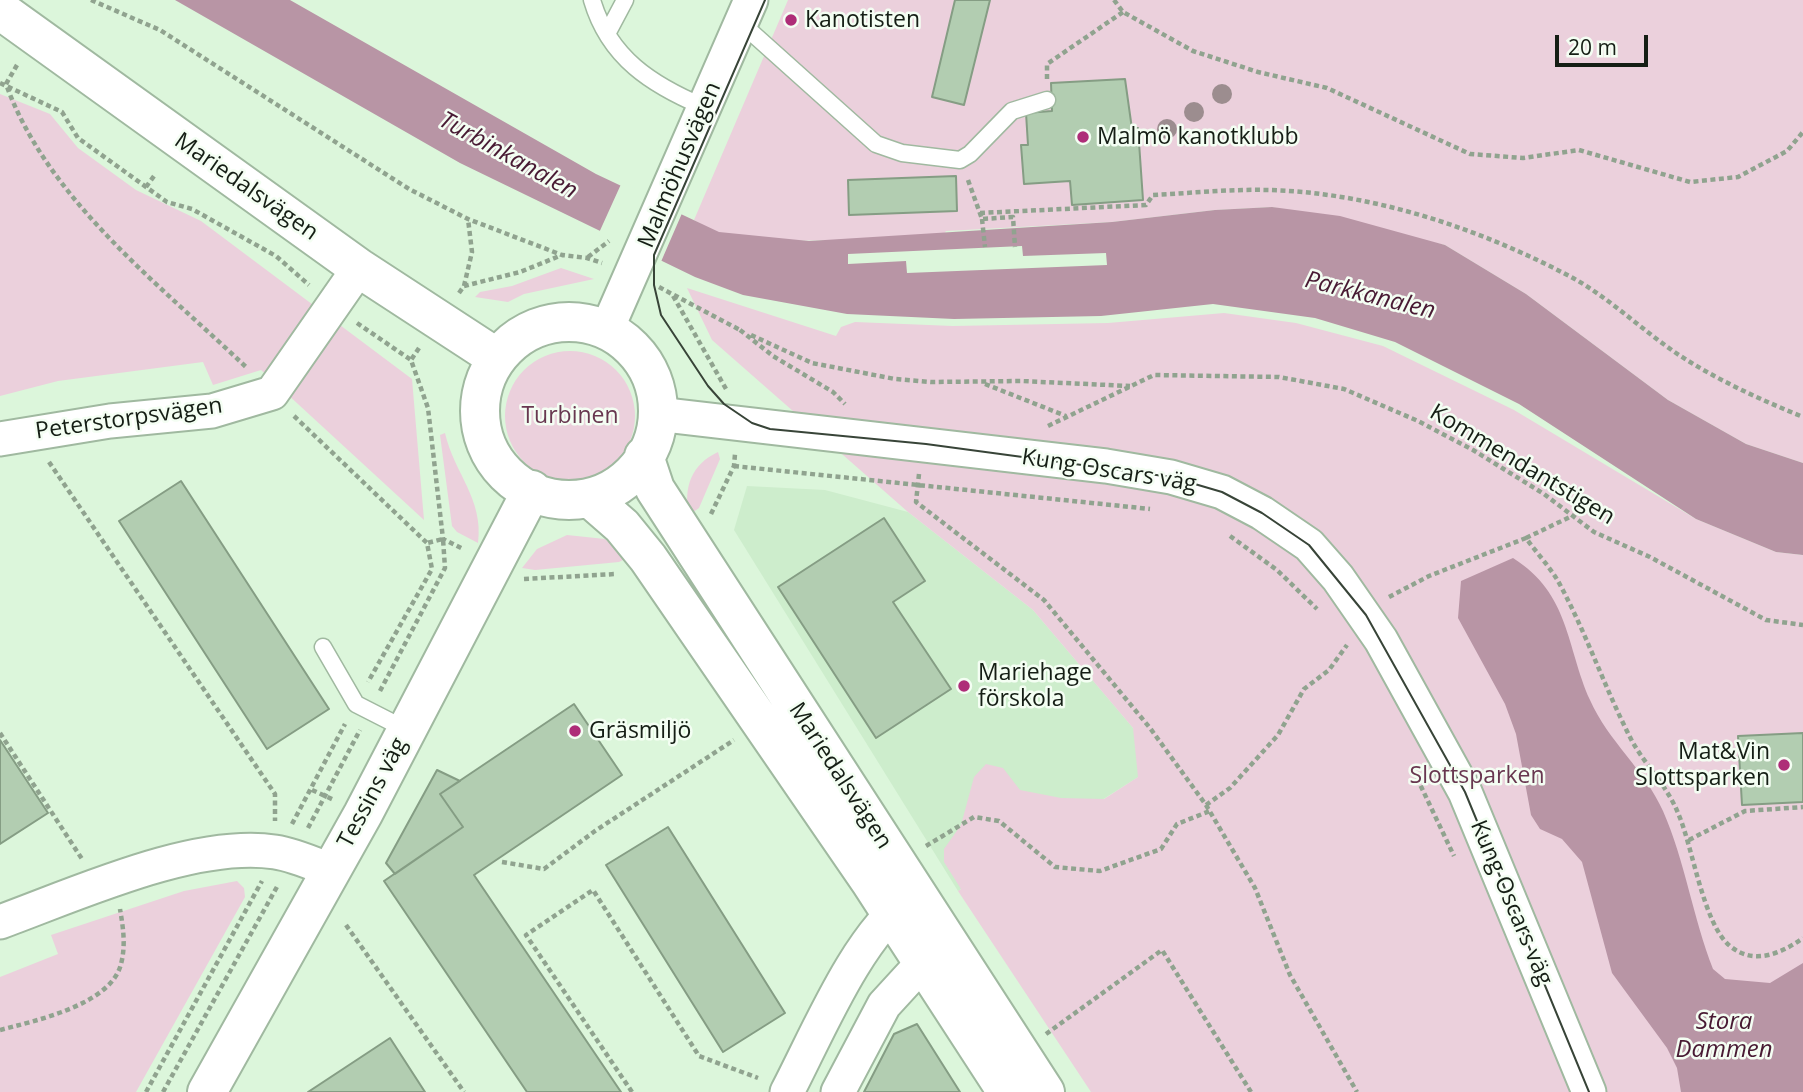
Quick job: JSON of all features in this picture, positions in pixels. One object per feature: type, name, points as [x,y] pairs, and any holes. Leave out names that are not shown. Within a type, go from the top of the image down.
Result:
[{"type":"main road","name":"Mariedalsvägen","points":[[0,10],[359,268],[496,358]]},
{"type":"main road","points":[[560,321],[607,329],[623,338],[642,361],[653,391],[657,414],[656,432],[634,471],[614,489],[591,499],[548,497],[508,476],[493,458],[482,438],[481,399],[496,358],[516,340],[534,329],[560,321]]},
{"type":"main road","name":"Mariedalsvägen","points":[[644,456],[655,489],[697,525],[904,903],[934,950],[1007,1092]]},
{"type":"main road","name":"Tessins väg","points":[[207,1092],[332,871],[532,490]]},
{"type":"main road","name":"Mariedalsvägen","points":[[591,499],[622,526],[648,558],[904,903]]},
{"type":"main road","name":"Mariedalsvägen","points":[[934,950],[1045,1092]]},
{"type":"street","name":"Malmöhusvägen","points":[[607,329],[637,266],[667,189],[746,11]]},
{"type":"street","points":[[272,393],[359,268]]},
{"type":"street","name":"Peterstorpsvägen","points":[[14,436],[212,411],[272,393]]},
{"type":"street","name":"Kung Oscars väg","points":[[657,414],[926,444],[1171,477],[1222,492],[1262,513],[1309,545],[1366,615],[1465,792],[1589,1092]]},
{"type":"street","points":[[0,922],[109,895],[173,863],[231,850],[284,854],[332,871]]},
{"type":"street","points":[[788,1090],[862,950],[904,903]]},
{"type":"street","points":[[838,1092],[884,1005],[934,950]]},
{"type":"lane","points":[[592,0],[608,32],[637,71],[656,86],[704,107]]},
{"type":"lane","points":[[608,32],[625,0]]},
{"type":"lane","points":[[746,11],[876,144],[902,153],[960,159],[970,154],[1012,111],[1047,100]]},
{"type":"lane","points":[[323,647],[363,707],[407,730]]},
{"type":"path","points":[[91,0],[101,2],[160,30],[409,189],[468,219],[562,256],[637,266],[672,294],[780,351],[834,368],[931,382],[1021,381],[1131,386]]},
{"type":"path","points":[[1114,0],[1123,12],[1192,51],[1258,72],[1327,88],[1470,154],[1523,158],[1579,150],[1690,182],[1738,177],[1787,150],[1803,132]]},
{"type":"path","points":[[1047,100],[1046,64],[1123,12]]},
{"type":"path","points":[[3,83],[62,112],[78,138],[167,202],[192,209],[275,256],[332,306],[411,360],[428,408],[445,568],[312,790],[284,854],[258,892],[146,1092]]},
{"type":"path","points":[[3,83],[15,111],[47,164],[87,215],[314,437],[427,543],[432,569],[163,1092]]},
{"type":"path","points":[[960,159],[981,216],[985,247]]},
{"type":"path","points":[[146,187],[155,176]]},
{"type":"path","points":[[981,216],[1146,205],[1153,195],[1232,191],[1294,192],[1380,204],[1474,234],[1574,279],[1678,354],[1755,398],[1803,417]]},
{"type":"path","points":[[981,216],[1013,217],[1015,247]]},
{"type":"path","points":[[411,360],[464,286],[472,251],[468,219]]},
{"type":"path","points":[[587,258],[608,243]]},
{"type":"path","points":[[464,286],[520,272],[562,256]]},
{"type":"path","points":[[672,294],[711,358],[738,416],[734,466],[697,525]]},
{"type":"path","points":[[740,330],[773,356],[833,392],[845,404]]},
{"type":"path","name":"Kommendantstigen","points":[[1020,494],[1025,457],[1040,430],[1154,375],[1279,377],[1344,389],[1418,421],[1473,450],[1594,532],[1650,557],[1766,620],[1803,625]]},
{"type":"path","points":[[981,383],[1066,416]]},
{"type":"path","points":[[14,436],[275,794],[284,854]]},
{"type":"path","points":[[926,444],[917,483],[916,502],[1044,600],[1150,728],[1206,805],[1255,888],[1290,975],[1356,1092]]},
{"type":"path","points":[[734,466],[1160,510]]},
{"type":"path","points":[[1206,805],[1230,788],[1278,735],[1304,688],[1329,670],[1366,615],[1397,591],[1526,538],[1572,515]]},
{"type":"path","points":[[1228,534],[1277,570],[1322,615]]},
{"type":"path","points":[[1526,538],[1557,580],[1633,743],[1664,784],[1688,840],[1706,903],[1719,935],[1731,947],[1764,956],[1775,955],[1803,938]]},
{"type":"path","points":[[427,543],[443,539],[524,580],[624,573],[648,558]]},
{"type":"path","points":[[1338,635],[1353,656]]},
{"type":"path","points":[[0,733],[109,895],[124,940],[121,967],[93,996],[53,1017],[0,1030]]},
{"type":"path","points":[[502,862],[544,869],[595,831],[738,737]]},
{"type":"path","points":[[1416,775],[1457,863]]},
{"type":"path","points":[[1688,840],[1745,810],[1803,807]]},
{"type":"path","points":[[925,846],[974,817],[999,821],[1055,867],[1100,871],[1161,849],[1177,824],[1209,811]]},
{"type":"path","points":[[632,1092],[527,935],[593,890],[699,1056],[788,1090]]},
{"type":"path","points":[[346,925],[464,1092]]},
{"type":"path","points":[[1045,1034],[1162,950],[1251,1092]]},
{"type":"shaded area","name":"Mariehage förskola","points":[[747,486],[825,490],[908,512],[1033,610],[1162,762],[958,891],[734,530]]},
{"type":"green space","points":[[788,0],[1803,0],[1803,463],[1746,444],[1668,400],[1526,294],[1445,245],[1272,207],[1215,210],[1112,222],[946,231],[941,238],[731,242],[694,220]]},
{"type":"green space","points":[[0,94],[50,114],[78,148],[136,190],[201,221],[412,379],[424,520],[261,370],[213,385],[203,362],[58,381],[0,396]]},
{"type":"green space","points":[[561,268],[594,279],[524,294],[508,302],[475,297],[480,292],[512,286]]},
{"type":"green space","name":"Slottsparken","points":[[687,288],[836,336],[841,327],[855,322],[953,326],[1108,323],[1224,313],[1296,323],[1383,346],[1514,410],[1696,519],[1776,552],[1803,555],[1803,1092],[1091,1092],[958,891],[961,889],[944,862],[944,849],[961,825],[974,777],[986,764],[1003,768],[1020,790],[1061,798],[1104,799],[1138,777],[1133,728],[1033,610],[908,512],[712,340]]},
{"type":"green space","name":"Turbinen","points":[[570,351],[595,356],[616,370],[630,391],[635,416],[630,441],[616,462],[595,476],[570,481],[545,476],[524,462],[510,441],[505,416],[510,391],[524,370],[545,356]]},
{"type":"green space","points":[[445,433],[473,499],[479,527],[478,543],[457,532],[452,526],[440,435]]},
{"type":"green space","points":[[718,452],[720,459],[699,508],[689,515],[687,495],[692,478],[702,463]]},
{"type":"green space","points":[[567,535],[605,539],[627,558],[619,562],[535,570],[522,568],[537,549]]},
{"type":"green space","points":[[237,881],[244,888],[245,897],[136,1092],[0,1092],[0,977],[58,954],[51,935],[184,891]]},
{"type":"water","points":[[175,0],[290,0],[596,174],[719,232],[809,241],[1112,222],[1215,210],[1272,207],[1340,216],[1445,245],[1526,294],[1668,400],[1746,444],[1803,463],[1803,555],[1776,552],[1696,519],[1519,404],[1395,342],[1315,318],[1213,304],[1101,316],[954,319],[847,314],[743,295],[695,277],[460,163]]},
{"type":"water","name":"Stora Dammen","points":[[1513,558],[1532,572],[1546,588],[1564,622],[1590,700],[1606,729],[1647,782],[1663,811],[1713,969],[1725,979],[1770,983],[1803,963],[1803,1092],[1681,1092],[1677,1068],[1667,1048],[1612,973],[1582,862],[1562,839],[1540,829],[1531,815],[1516,734],[1505,704],[1458,618],[1461,581]]},
{"type":"pier","points":[[622,182],[683,211],[660,264],[598,235]]},
{"type":"pier","points":[[1022,246],[1023,256],[1106,253],[1107,265],[907,273],[906,261],[848,264],[848,254]]},
{"type":"building","points":[[955,0],[990,0],[964,105],[932,97]]},
{"type":"building","name":"Malmö kanotklubb","points":[[1125,79],[1132,129],[1138,128],[1143,200],[1072,205],[1070,181],[1024,184],[1021,145],[1028,145],[1026,113],[1052,111],[1051,83]]},
{"type":"building","points":[[956,176],[957,211],[849,215],[848,180]]},
{"type":"building","points":[[181,481],[329,709],[267,749],[119,521]]},
{"type":"building","points":[[884,518],[925,581],[893,602],[951,689],[876,738],[778,587]]},
{"type":"building","points":[[574,704],[622,775],[474,875],[621,1092],[527,1092],[384,881],[463,827],[440,794]]},
{"type":"building","points":[[1803,733],[1803,802],[1742,805],[1738,736]]},
{"type":"building","points":[[0,740],[48,813],[0,844]]},
{"type":"building","points":[[437,770],[460,781],[440,794],[463,827],[395,874],[386,863]]},
{"type":"building","points":[[668,827],[785,1013],[723,1052],[606,865]]},
{"type":"building","points":[[917,1024],[960,1092],[864,1092],[894,1034]]},
{"type":"building","points":[[390,1038],[425,1092],[308,1092]]},
{"type":"tram line","points":[[765,0],[654,255],[654,285],[661,315],[708,386],[724,404],[752,423],[770,429],[926,444],[1171,477],[1222,492],[1262,513],[1309,545],[1366,615],[1465,792],[1589,1092]]},
{"type":"place","name":"Kanotisten","points":[[791,20]]},
{"type":"place","name":"Malmö kanotklubb","points":[[1083,137]]},
{"type":"place","name":"Mariehage förskola","points":[[964,686]]},
{"type":"place","name":"Gräsmiljö","points":[[575,731]]},
{"type":"place","name":"Mat&Vin Slottsparken","points":[[1784,765]]},
{"type":"water label","name":"Turbinkanalen","points":[[508,156]]},
{"type":"water label","name":"Parkkanalen","points":[[1370,296]]}]
